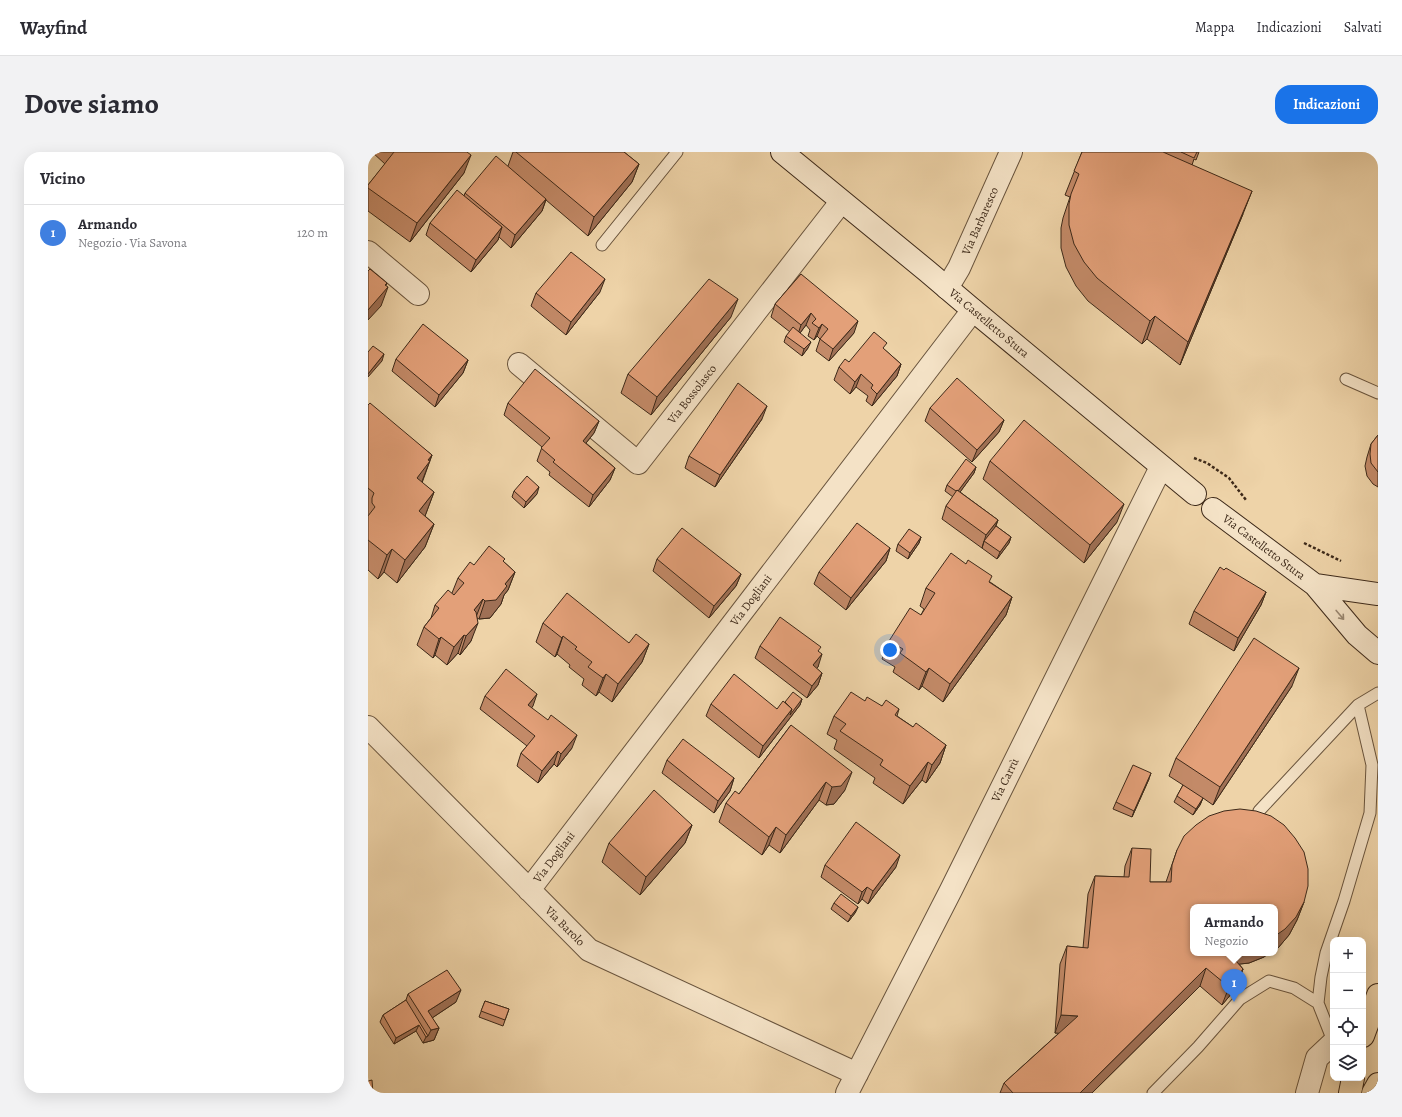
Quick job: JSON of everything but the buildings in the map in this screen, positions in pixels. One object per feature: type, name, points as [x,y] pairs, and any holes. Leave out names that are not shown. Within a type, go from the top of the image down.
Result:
[{"type":"main road","points":[[1366,1028],[1378,995]]},
{"type":"main road","points":[[1350,1093],[1352,1081]]},
{"type":"main road","points":[[1373,1093],[1378,1084]]},
{"type":"street","name":"Via Castelletto Stura","points":[[782,152],[1195,494]]},
{"type":"street","name":"Via Barbaresco","points":[[947,288],[959,268],[1011,152]]},
{"type":"street","name":"Via Bossolasco","points":[[519,364],[638,463],[841,202]]},
{"type":"street","points":[[368,252],[418,294]]},
{"type":"street","name":"Via Dogliani","points":[[529,890],[973,310]]},
{"type":"street","name":"Via Carrù","points":[[847,1093],[951,890],[1161,466]]},
{"type":"street","name":"Via Castelletto Stura","points":[[1213,509],[1315,585],[1357,634],[1378,653]]},
{"type":"street","name":"Via Castelletto Stura","points":[[1315,585],[1378,594]]},
{"type":"street","name":"Via Barolo","points":[[368,727],[588,950],[857,1074]]},
{"type":"street","points":[[1307,1093],[1317,1058],[1330,1045]]},
{"type":"lane","points":[[602,245],[677,152]]},
{"type":"lane","points":[[1346,379],[1378,393]]},
{"type":"lane","points":[[1259,811],[1358,705],[1378,693]]},
{"type":"lane","points":[[1330,1034],[1318,1003],[1321,977],[1326,953],[1344,901],[1370,813],[1372,765],[1358,705]]},
{"type":"lane","points":[[1153,1093],[1198,1047],[1240,999],[1269,981],[1294,988],[1318,1003]]},
{"type":"place","name":"Armando","points":[[1234,1002]]}]
